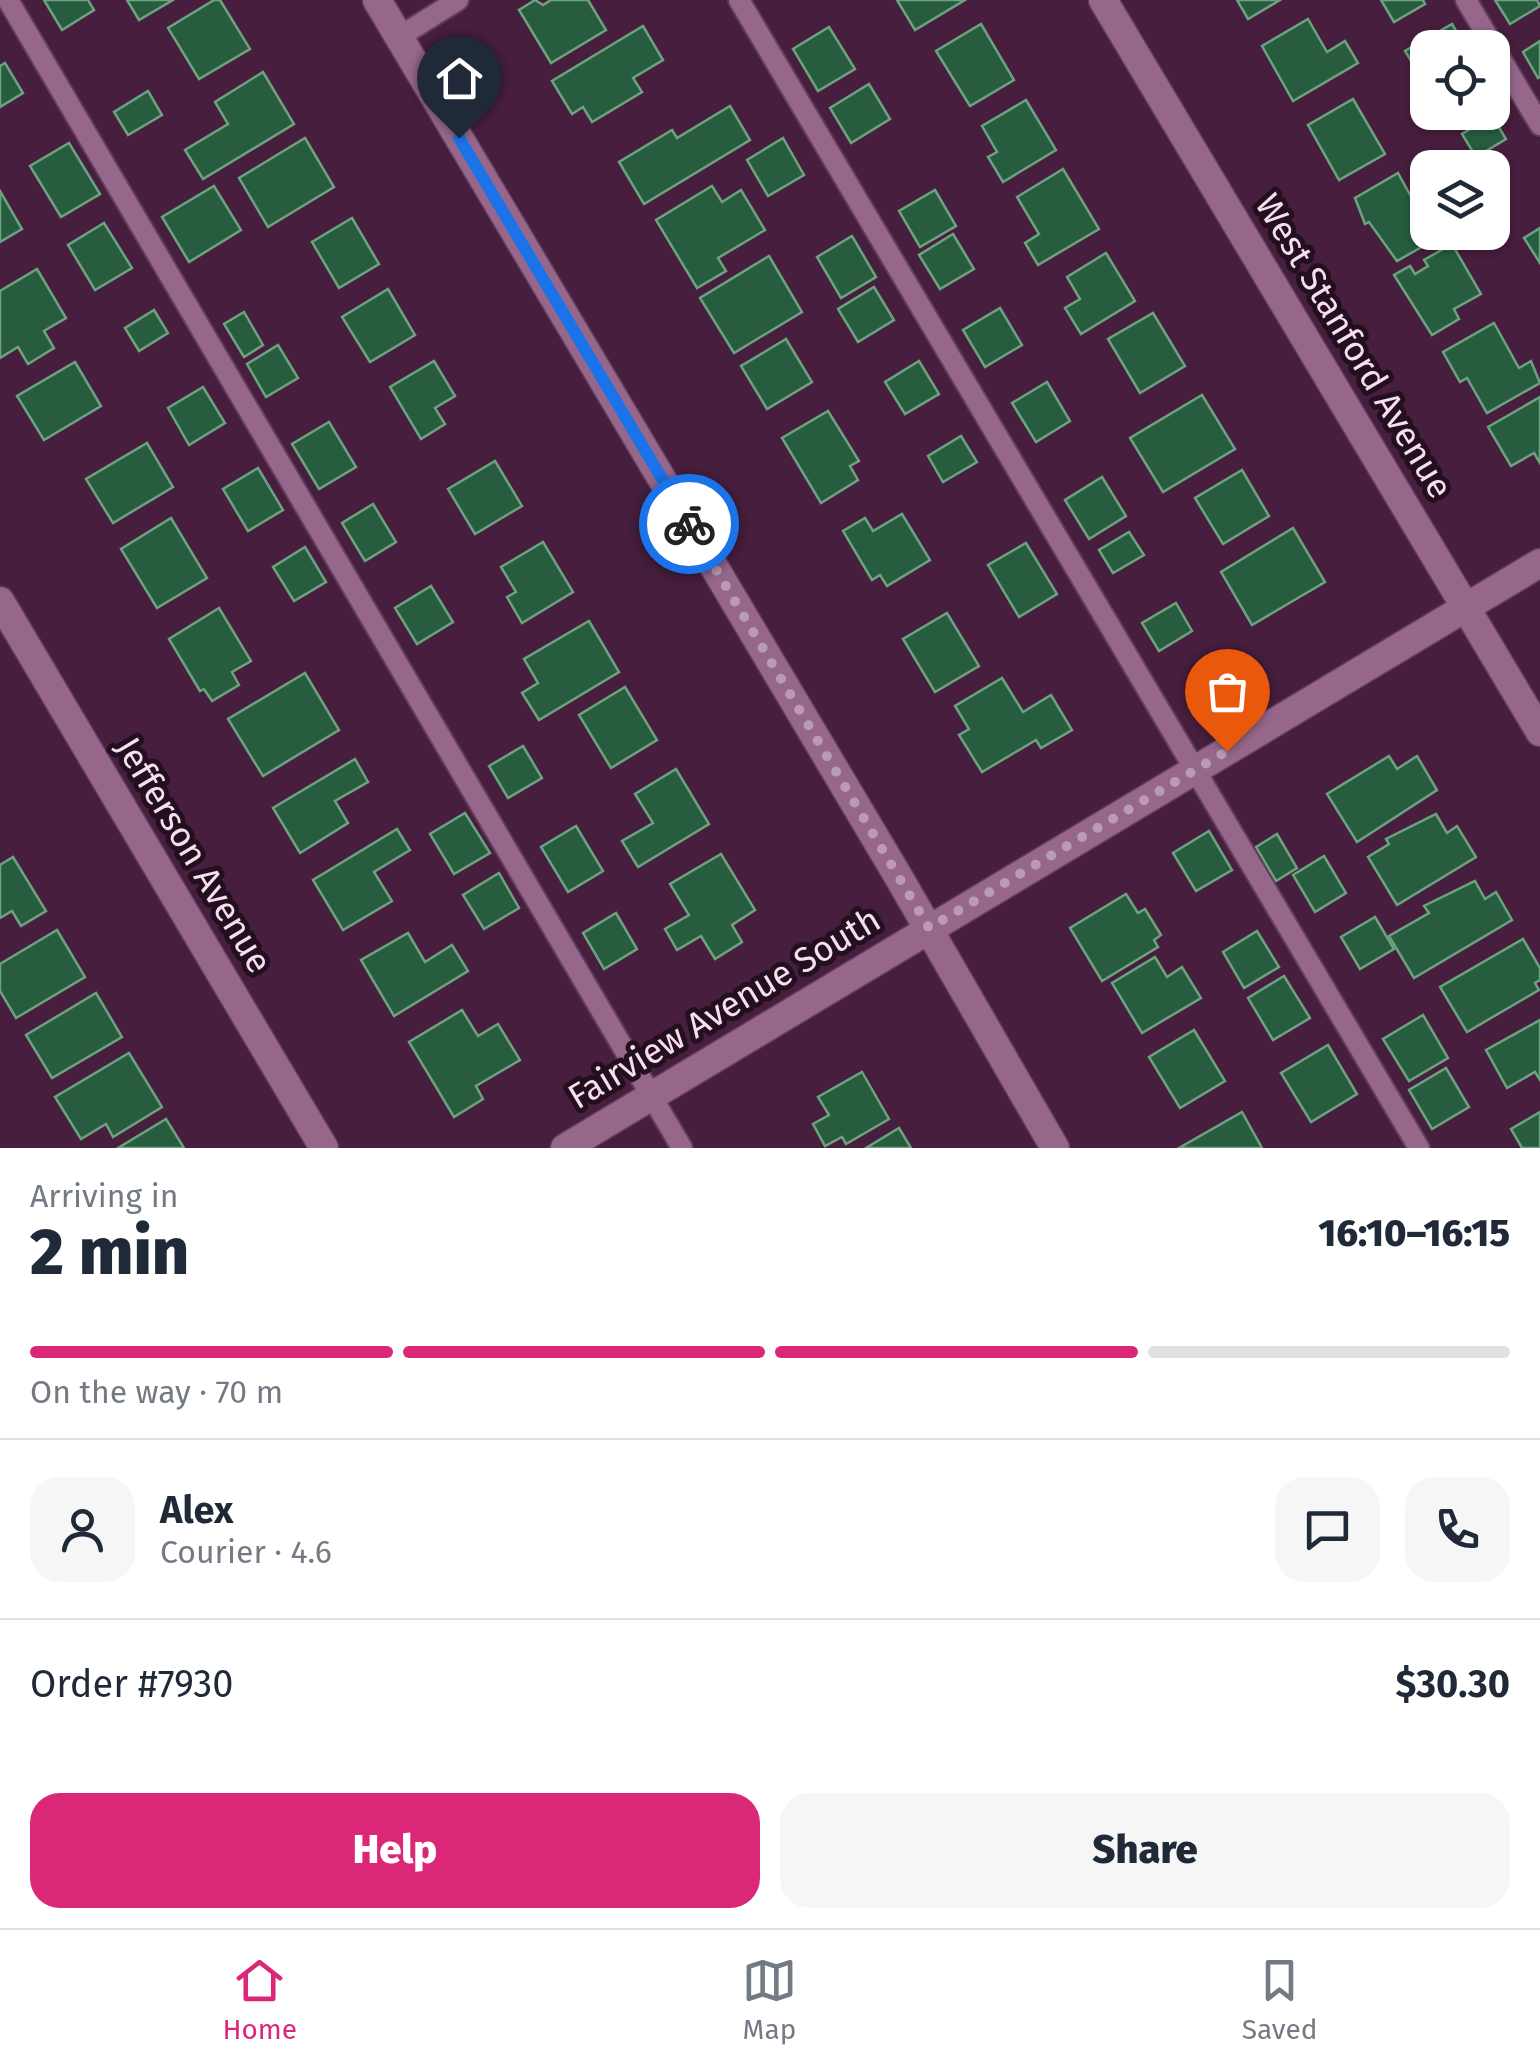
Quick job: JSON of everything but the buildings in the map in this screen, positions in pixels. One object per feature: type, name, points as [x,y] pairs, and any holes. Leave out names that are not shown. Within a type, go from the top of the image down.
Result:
[{"type":"street","points":[[377,0],[929,928],[1055,1148]]},
{"type":"street","name":"West Stanford Avenue","points":[[1103,0],[1540,732]]},
{"type":"street","name":"Fairview Avenue South","points":[[565,1148],[1540,563]]},
{"type":"street","name":"Jefferson Avenue","points":[[0,601],[324,1148]]},
{"type":"lane","points":[[8,0],[682,1148]]},
{"type":"lane","points":[[399,37],[458,0]]},
{"type":"lane","points":[[739,0],[1419,1148]]},
{"type":"lane","points":[[1466,0],[1540,125]]},
{"type":"way so far","points":[[689,524],[929,928],[1227,751]]},
{"type":"route","points":[[459,138],[689,524]]}]
